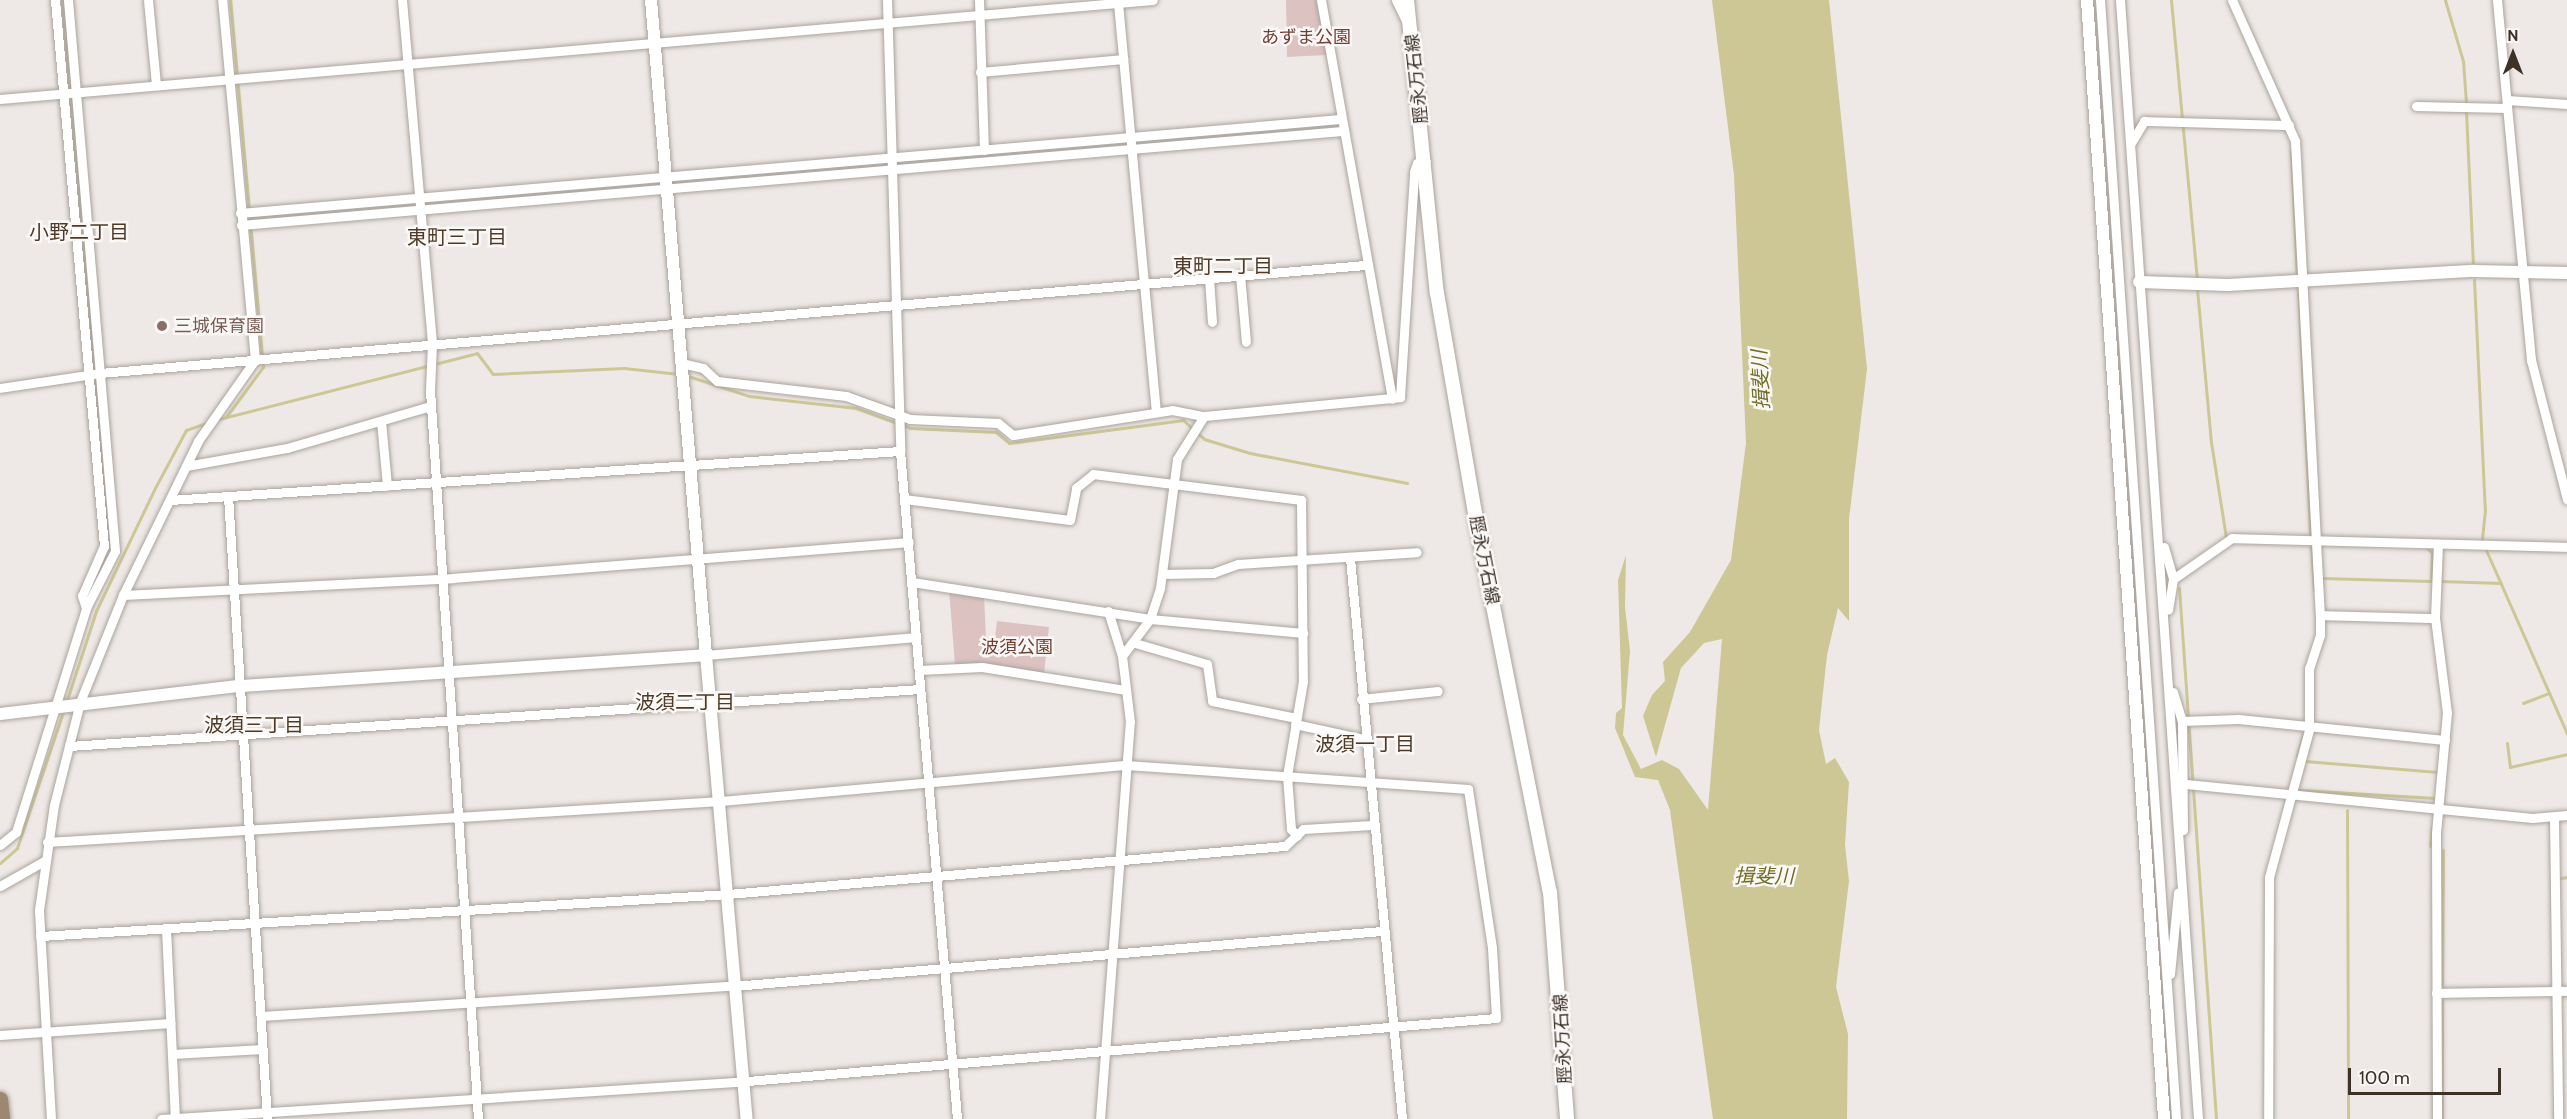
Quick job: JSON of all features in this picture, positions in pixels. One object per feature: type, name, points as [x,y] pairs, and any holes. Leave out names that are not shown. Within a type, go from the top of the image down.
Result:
[{"type":"main road","name":"脛永万石線","points":[[1407,0],[1426,161],[1437,293],[1465,455],[1550,892],[1567,1119]]},
{"type":"main road","points":[[0,1099],[2,1119]]},
{"type":"street","points":[[55,0],[104,546],[82,596],[86,608]]},
{"type":"street","points":[[0,845],[16,832],[86,608],[115,551],[68,0]]},
{"type":"street","points":[[148,0],[156,85]]},
{"type":"street","points":[[51,1119],[40,936],[44,861],[46,842],[80,702],[123,595],[186,466],[255,360],[222,0]]},
{"type":"street","points":[[402,0],[432,344],[431,406],[478,1119]]},
{"type":"street","points":[[651,0],[747,1119]]},
{"type":"street","points":[[887,0],[890,170],[900,451],[957,1119]]},
{"type":"street","points":[[979,0],[976,15],[984,150]]},
{"type":"street","points":[[0,99],[1153,0]]},
{"type":"street","points":[[1321,0],[1342,131],[1392,399]]},
{"type":"street","points":[[1396,0],[1412,32]]},
{"type":"street","points":[[2087,0],[2164,1119]]},
{"type":"street","points":[[2100,0],[2176,1119]]},
{"type":"street","points":[[2120,0],[2159,532],[2198,1119]]},
{"type":"street","points":[[2232,0],[2295,141],[2320,615],[2320,635],[2309,668],[2309,730],[2269,877],[2268,1119]]},
{"type":"street","points":[[2498,0],[2531,360],[2563,470],[2567,500]]},
{"type":"street","points":[[1118,3],[1156,412]]},
{"type":"street","points":[[980,72],[1123,59]]},
{"type":"street","points":[[2416,106],[2567,104]]},
{"type":"street","points":[[240,213],[1340,119]]},
{"type":"street","points":[[2130,143],[2144,121],[2289,126]]},
{"type":"street","points":[[241,225],[667,191],[1342,131]]},
{"type":"street","points":[[681,363],[703,368],[717,381],[846,396],[898,415],[998,423],[1013,435],[1156,412],[1182,411],[1204,416],[1392,399],[1404,391],[1414,172],[1417,163],[1426,161]]},
{"type":"street","points":[[0,388],[100,373],[1366,265]]},
{"type":"street","points":[[2139,282],[2302,282],[2523,271],[2567,273]]},
{"type":"street","points":[[1240,275],[1246,342]]},
{"type":"street","points":[[1209,278],[1212,322]]},
{"type":"street","points":[[186,466],[287,448],[431,406]]},
{"type":"street","points":[[1122,656],[1135,643],[1150,619],[1161,574],[1178,459],[1204,416]]},
{"type":"street","points":[[381,422],[387,486]]},
{"type":"street","points":[[170,500],[691,467],[900,451]]},
{"type":"street","points":[[904,499],[1070,520],[1076,488],[1093,474],[1175,482],[1301,500],[1299,563],[1303,681],[1287,776],[1291,829],[1297,836]]},
{"type":"street","points":[[228,496],[267,1116]]},
{"type":"street","points":[[2159,532],[2173,579],[2165,627]]},
{"type":"street","points":[[2173,579],[2232,538],[2567,547]]},
{"type":"street","points":[[123,595],[698,560],[909,542]]},
{"type":"street","points":[[2437,1119],[2438,807],[2447,712],[2435,618],[2438,544]]},
{"type":"street","points":[[1161,574],[1213,573],[1238,564],[1299,563],[1417,552]]},
{"type":"street","points":[[1350,558],[1381,931],[1394,1028],[1402,1119]]},
{"type":"street","points":[[912,582],[1150,619],[1303,633]]},
{"type":"street","points":[[1100,1119],[1130,722],[1122,656],[1108,611]]},
{"type":"street","points":[[2320,615],[2435,618]]},
{"type":"street","points":[[0,714],[53,708],[80,702],[240,686],[706,655],[916,637]]},
{"type":"street","points":[[1135,643],[1207,664],[1212,701],[1364,739]]},
{"type":"street","points":[[919,670],[982,667],[1126,690]]},
{"type":"street","points":[[2167,988],[2181,860],[2186,784],[2182,721],[2168,676]]},
{"type":"street","points":[[69,747],[712,707],[920,689]]},
{"type":"street","points":[[1361,699],[1438,691]]},
{"type":"street","points":[[2182,721],[2238,719],[2309,730],[2445,740]]},
{"type":"street","points":[[46,842],[721,801],[1126,765],[1468,789],[1492,948],[1496,1018],[744,1081],[267,1116],[161,1119]]},
{"type":"street","points":[[2186,784],[2291,797],[2554,818],[2567,815]]},
{"type":"street","points":[[2554,818],[2558,1119]]},
{"type":"street","points":[[40,936],[728,894],[1285,846],[1303,829],[1372,825]]},
{"type":"street","points":[[0,886],[44,861]]},
{"type":"street","points":[[166,929],[175,1119]]},
{"type":"street","points":[[262,1016],[735,986],[1381,931]]},
{"type":"street","points":[[2436,993],[2567,991]]},
{"type":"street","points":[[0,1035],[171,1023]]},
{"type":"street","points":[[172,1054],[263,1049]]},
{"type":"green space","name":"あずま公園","points":[[1286,0],[1319,0],[1327,55],[1287,57]]},
{"type":"green space","name":"波須公園","points":[[949,589],[984,596],[986,638],[995,638],[997,621],[1049,627],[1044,674],[955,665]]},
{"type":"water","name":"揖斐川","points":[[1712,0],[1829,0],[1867,369],[1849,519],[1849,621],[1838,608],[1827,655],[1819,730],[1826,764],[1835,758],[1849,782],[1845,845],[1849,881],[1836,987],[1848,1034],[1847,1119],[1713,1119],[1670,810],[1658,780],[1635,777],[1615,728],[1616,713],[1622,708],[1618,580],[1626,555],[1625,607],[1630,651],[1623,735],[1641,769],[1662,760],[1679,769],[1708,810],[1722,639],[1704,643],[1681,668],[1656,757],[1643,716],[1652,695],[1665,681],[1663,662],[1690,632],[1731,560],[1746,443],[1734,175]]},
{"type":"waterway","points":[[62,0],[95,396]]},
{"type":"waterway","points":[[226,417],[263,367],[230,0]]},
{"type":"waterway","points":[[2171,0],[2197,282]]},
{"type":"waterway","points":[[2445,0],[2463,61],[2466,103]]},
{"type":"waterway","points":[[2466,111],[2473,263]]},
{"type":"waterway","points":[[2291,151],[2297,279]]},
{"type":"waterway","points":[[2474,280],[2485,510],[2482,541]]},
{"type":"waterway","points":[[2298,286],[2310,534]]},
{"type":"waterway","points":[[2197,289],[2211,442],[2226,538]]},
{"type":"waterway","points":[[215,420],[477,353],[493,374],[624,368],[679,374]]},
{"type":"waterway","points":[[685,375],[749,396],[856,408],[910,428],[996,432],[1009,443],[1183,420],[1204,439],[1250,453],[1407,483]]},
{"type":"waterway","points":[[66,703],[96,611],[155,488],[186,430],[209,422]]},
{"type":"waterway","points":[[2311,544],[2314,590]]},
{"type":"waterway","points":[[91,589],[108,546]]},
{"type":"waterway","points":[[2321,578],[2431,581],[2432,553],[2426,547]]},
{"type":"waterway","points":[[2486,550],[2567,734]]},
{"type":"waterway","points":[[2440,581],[2501,583]]},
{"type":"waterway","points":[[2179,588],[2216,1119]]},
{"type":"waterway","points":[[2523,703],[2549,693]]},
{"type":"waterway","points":[[0,863],[17,848],[64,709]]},
{"type":"waterway","points":[[2297,756],[2303,735]]},
{"type":"waterway","points":[[2507,743],[2510,767],[2567,754]]},
{"type":"waterway","points":[[2305,761],[2438,772]]},
{"type":"waterway","points":[[2300,790],[2436,798]]},
{"type":"waterway","points":[[2347,810],[2348,1119]]},
{"type":"waterway","points":[[2430,846],[2432,827]]},
{"type":"waterway","points":[[2442,985],[2443,850]]},
{"type":"waterway","points":[[2561,878],[2567,877]]},
{"type":"waterway","points":[[2442,1000],[2442,1119]]},
{"type":"place","name":"三城保育園","points":[[162,326]]},
{"type":"district","name":"小野二丁目","points":[[79,232]]},
{"type":"district","name":"東町三丁目","points":[[457,237]]},
{"type":"district","name":"東町二丁目","points":[[1223,266]]},
{"type":"district","name":"波須二丁目","points":[[685,702]]},
{"type":"district","name":"波須三丁目","points":[[254,725]]},
{"type":"district","name":"波須一丁目","points":[[1365,744]]}]
